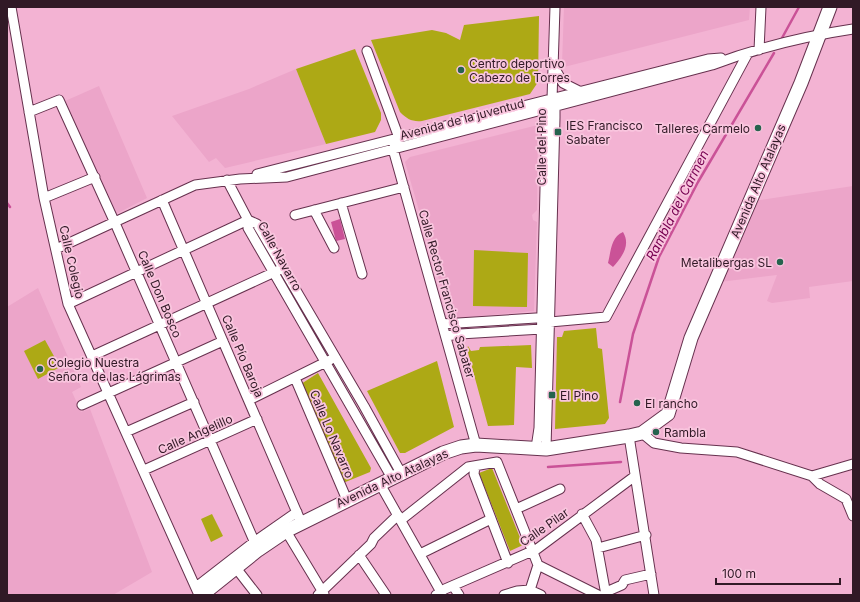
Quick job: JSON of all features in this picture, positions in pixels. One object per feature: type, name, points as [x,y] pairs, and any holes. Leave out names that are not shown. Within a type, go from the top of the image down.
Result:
[{"type":"main road","name":"Avenida Alto Atalayas","points":[[199,592],[236,568],[256,546],[286,531],[299,517],[347,500],[443,453],[461,447],[476,445],[541,448],[635,435],[668,414],[691,338],[800,83],[830,7]]},
{"type":"street","name":"Calle Colegio","points":[[11,7],[44,198],[68,304],[199,592]]},
{"type":"street","name":"Calle del Pino","points":[[541,448],[555,7]]},
{"type":"street","points":[[759,50],[761,7]]},
{"type":"street","name":"Avenida de la juventud","points":[[56,249],[195,185],[227,180],[287,177],[491,124],[551,105],[581,92],[708,59],[735,56],[819,35],[853,29]]},
{"type":"street","points":[[367,51],[399,138],[393,149]]},
{"type":"street","points":[[442,324],[606,317],[748,53]]},
{"type":"street","name":"Avenida de la juventud","points":[[240,179],[399,138],[551,105],[637,84],[712,65],[735,56]]},
{"type":"street","points":[[553,66],[563,83],[581,92]]},
{"type":"street","name":"Calle Don Bosco","points":[[30,112],[59,100],[137,272],[256,546]]},
{"type":"street","points":[[399,138],[409,140],[448,135]]},
{"type":"street","points":[[329,166],[390,146],[399,138]]},
{"type":"street","name":"Calle Rector Francisco Sabater","points":[[393,149],[476,445]]},
{"type":"street","points":[[44,198],[95,177]]},
{"type":"street","name":"Calle Navarro","points":[[227,180],[248,220],[248,228],[278,270],[336,358],[391,478]]},
{"type":"street","points":[[295,215],[404,187]]},
{"type":"street","name":"Calle Pío Baroja","points":[[162,200],[299,517]]},
{"type":"street","points":[[341,204],[362,274]]},
{"type":"street","points":[[314,210],[334,248]]},
{"type":"street","points":[[68,304],[248,220]]},
{"type":"street","points":[[92,356],[278,270]]},
{"type":"street","name":"Calle Navarro","points":[[278,270],[326,362],[391,478]]},
{"type":"street","points":[[541,448],[539,428],[542,329],[546,320]]},
{"type":"street","points":[[446,336],[542,329]]},
{"type":"street","points":[[82,405],[223,340]]},
{"type":"street","points":[[248,400],[336,358]]},
{"type":"street","name":"Calle Lo Navarro","points":[[295,378],[347,500]]},
{"type":"street","points":[[126,432],[194,402]]},
{"type":"street","name":"Calle Angelillo","points":[[144,470],[257,419]]},
{"type":"street","points":[[654,595],[636,476],[635,435],[654,443],[681,448],[737,452],[812,476],[820,484],[846,499],[853,516]]},
{"type":"street","points":[[286,531],[322,593],[371,544],[374,538],[399,517],[468,467],[497,462],[538,565],[529,593]]},
{"type":"street","points":[[812,476],[853,464]]},
{"type":"street","points":[[475,466],[474,474],[508,564]]},
{"type":"street","name":"Calle Pilar","points":[[439,593],[533,552],[582,514],[636,476]]},
{"type":"street","points":[[391,478],[399,517],[420,554],[439,593]]},
{"type":"street","points":[[516,508],[560,489]]},
{"type":"street","points":[[582,514],[596,540],[603,594]]},
{"type":"street","points":[[199,592],[256,546],[299,517]]},
{"type":"street","points":[[420,554],[492,519]]},
{"type":"street","points":[[598,548],[646,535]]},
{"type":"street","points":[[359,555],[386,595]]},
{"type":"street","points":[[538,565],[603,594],[622,585],[625,580],[651,574]]},
{"type":"street","points":[[236,568],[257,595]]},
{"type":"street","points":[[454,586],[459,595]]},
{"type":"street","points":[[504,595],[517,591],[541,595]]},
{"type":"shaded area","points":[[564,7],[750,7],[749,20],[564,67],[562,64]]},
{"type":"shaded area","name":"Centro deportivo Cabezo de Torres","points":[[539,16],[538,82],[530,94],[422,121],[410,120],[400,112],[371,40],[432,30],[446,33],[460,40],[464,25]]},
{"type":"shaded area","points":[[355,49],[381,113],[381,120],[375,132],[326,144],[296,69]]},
{"type":"shaded area","points":[[296,69],[326,144],[225,168],[216,158],[209,162],[172,116],[249,89]]},
{"type":"shaded area","points":[[99,86],[147,198],[116,214],[65,101]]},
{"type":"shaded area","points":[[538,125],[537,210],[532,215],[533,220],[537,222],[534,311],[458,318],[448,311],[405,162],[410,157]]},
{"type":"shaded area","points":[[853,186],[853,281],[809,287],[810,298],[772,303],[767,301],[777,275],[720,282],[754,201]]},
{"type":"shaded area","points":[[340,219],[345,239],[336,241],[331,222]]},
{"type":"shaded area","points":[[623,232],[626,246],[622,255],[613,267],[608,263],[612,245],[616,237]]},
{"type":"shaded area","points":[[474,250],[528,253],[527,307],[473,306]]},
{"type":"shaded area","points":[[38,288],[81,387],[72,392],[81,412],[90,409],[152,572],[113,595],[7,595],[7,307]]},
{"type":"shaded area","points":[[596,328],[598,348],[602,349],[609,418],[605,424],[555,429],[557,337],[562,337],[564,331]]},
{"type":"shaded area","points":[[45,340],[60,367],[38,379],[24,351]]},
{"type":"shaded area","points":[[531,345],[532,368],[516,367],[514,425],[488,426],[467,349],[468,346],[471,351],[479,350],[480,347]]},
{"type":"shaded area","points":[[437,361],[454,427],[405,453],[400,453],[367,391]]},
{"type":"shaded area","points":[[318,373],[371,468],[370,472],[343,483],[301,384]]},
{"type":"shaded area","points":[[492,468],[523,545],[510,551],[479,473]]},
{"type":"shaded area","points":[[212,514],[223,536],[211,542],[201,519]]},
{"type":"waterway","name":"Rambla del Carmen","points":[[782,38],[799,7]]},
{"type":"waterway","name":"Rambla del Carmen","points":[[620,402],[633,334],[659,257],[698,182],[774,53]]},
{"type":"waterway","points":[[7,203],[10,207]]},
{"type":"waterway","points":[[548,467],[621,462]]},
{"type":"place","name":"Centro deportivo Cabezo de Torres","points":[[461,70]]},
{"type":"place","name":"Talleres Carmelo","points":[[758,128]]},
{"type":"place","name":"IES Francisco Sabater","points":[[558,132]]},
{"type":"place","name":"Metalibergas SL","points":[[780,262]]},
{"type":"place","name":"Colegio Nuestra Señora de las Lágrimas","points":[[40,369]]},
{"type":"place","name":"El Pino","points":[[552,395]]},
{"type":"place","name":"El rancho","points":[[637,403]]},
{"type":"place","name":"Rambla","points":[[656,432]]}]
